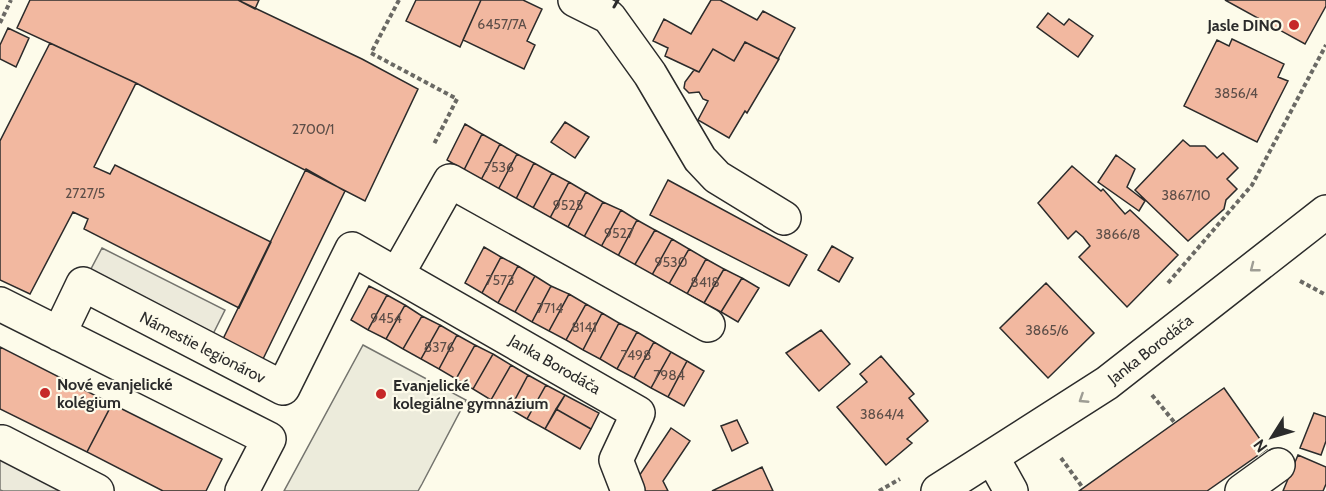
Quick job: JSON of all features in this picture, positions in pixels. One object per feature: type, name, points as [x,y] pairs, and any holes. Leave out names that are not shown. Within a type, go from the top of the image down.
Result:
[{"type":"street","points":[[575,0],[609,18],[650,74],[700,159],[717,177],[784,218]]},
{"type":"street","points":[[398,273],[450,181],[708,325]]},
{"type":"street","name":"Janka Borodáča","points":[[938,491],[1107,383],[1313,239],[1326,212]]},
{"type":"street","name":"Námestie legionárov","points":[[59,334],[83,284],[283,388],[352,249],[398,273]]},
{"type":"street","name":"Janka Borodáča","points":[[398,273],[638,412],[616,460],[628,491]]},
{"type":"street","points":[[0,304],[269,439],[242,491]]},
{"type":"street","points":[[2,442],[97,491]]},
{"type":"street","points":[[992,457],[1011,491]]},
{"type":"street","points":[[1242,491],[1278,465]]},
{"type":"path","points":[[0,23],[11,0]]},
{"type":"path","points":[[399,0],[371,53],[457,99],[423,166],[450,181]]},
{"type":"path","points":[[1167,285],[1252,185],[1326,45]]},
{"type":"path","points":[[1298,280],[1326,295]]},
{"type":"path","points":[[1152,394],[1174,423]]},
{"type":"path","points":[[1061,458],[1083,488]]},
{"type":"path","points":[[879,491],[909,473]]},
{"type":"shaded area","points":[[102,248],[225,310],[206,348],[83,284]]},
{"type":"shaded area","points":[[363,345],[466,400],[422,484],[418,491],[284,491]]},
{"type":"shaded area","points":[[0,446],[97,491],[0,490]]},
{"type":"building","points":[[30,0],[238,0],[362,59],[418,89],[365,201],[136,83],[17,28]]},
{"type":"building","points":[[238,0],[259,0],[255,9]]},
{"type":"building","points":[[416,0],[481,0],[460,47],[406,21]]},
{"type":"building","points":[[481,0],[523,0],[542,9],[527,41],[535,45],[524,69],[463,40]]},
{"type":"building","points":[[711,0],[720,0],[757,20],[763,11],[795,28],[778,59],[745,42],[734,61],[713,49],[699,72],[665,56],[668,48],[653,41],[664,19],[691,34]]},
{"type":"building","name":"Jasle DINO","points":[[1225,0],[1326,0],[1326,6],[1305,44]]},
{"type":"building","points":[[1048,13],[1064,25],[1069,19],[1093,36],[1078,57],[1037,27]]},
{"type":"building","points":[[8,28],[29,38],[16,67],[0,59],[0,45]]},
{"type":"building","points":[[1232,39],[1284,64],[1278,77],[1288,81],[1257,142],[1184,106],[1217,40],[1229,46]]},
{"type":"building","points":[[745,42],[779,59],[747,113],[745,111],[729,138],[698,120],[708,101],[703,99],[699,92],[689,93],[684,88],[685,82],[694,70],[699,72],[713,49],[734,61]]},
{"type":"building","points":[[50,43],[136,83],[94,167],[110,174],[115,165],[271,242],[239,308],[84,229],[88,219],[73,212],[30,294],[0,280],[0,141]]},
{"type":"building","points":[[565,122],[589,137],[575,158],[551,142]]},
{"type":"building","points":[[465,124],[482,134],[464,170],[447,160]]},
{"type":"building","points":[[482,134],[500,144],[481,180],[464,170]]},
{"type":"building","points":[[1183,140],[1190,146],[1205,146],[1217,158],[1223,153],[1238,168],[1227,179],[1237,189],[1226,200],[1224,209],[1188,241],[1135,190]]},
{"type":"building","points":[[500,144],[517,154],[498,190],[481,180]]},
{"type":"building","points":[[517,154],[534,163],[516,199],[498,190]]},
{"type":"building","points":[[1116,155],[1135,169],[1127,187],[1145,201],[1139,211],[1098,182]]},
{"type":"building","points":[[534,163],[552,173],[533,208],[516,199]]},
{"type":"building","points":[[1072,166],[1101,191],[1103,189],[1125,214],[1130,210],[1178,255],[1127,307],[1079,257],[1090,246],[1083,237],[1076,231],[1068,239],[1038,203]]},
{"type":"building","points":[[306,169],[345,191],[263,359],[223,339]]},
{"type":"building","points":[[552,173],[569,182],[550,218],[533,208]]},
{"type":"building","points":[[668,180],[807,255],[789,286],[650,215]]},
{"type":"building","points":[[569,182],[586,192],[568,227],[550,218]]},
{"type":"building","points":[[586,192],[603,202],[584,237],[568,227]]},
{"type":"building","points":[[603,202],[621,210],[601,247],[584,237]]},
{"type":"building","points":[[621,210],[637,220],[618,256],[601,247]]},
{"type":"building","points":[[637,220],[655,230],[634,266],[618,256]]},
{"type":"building","points":[[655,230],[672,239],[652,275],[634,266]]},
{"type":"building","points":[[672,239],[689,249],[669,284],[652,275]]},
{"type":"building","points":[[832,246],[853,258],[839,282],[818,270]]},
{"type":"building","points":[[484,247],[501,257],[482,293],[465,283]]},
{"type":"building","points":[[689,249],[706,259],[687,294],[669,284]]},
{"type":"building","points":[[501,257],[518,266],[498,303],[482,293]]},
{"type":"building","points":[[706,259],[724,269],[704,303],[687,294]]},
{"type":"building","points":[[518,266],[535,276],[515,312],[498,303]]},
{"type":"building","points":[[724,269],[742,278],[721,312],[704,303]]},
{"type":"building","points":[[535,276],[551,286],[532,322],[515,312]]},
{"type":"building","points":[[742,278],[759,288],[738,322],[721,312]]},
{"type":"building","points":[[1046,283],[1094,333],[1048,378],[1000,328]]},
{"type":"building","points":[[369,286],[387,295],[368,330],[351,320]]},
{"type":"building","points":[[551,286],[569,294],[549,331],[532,322]]},
{"type":"building","points":[[569,294],[586,304],[566,340],[549,331]]},
{"type":"building","points":[[387,295],[405,305],[386,339],[368,330]]},
{"type":"building","points":[[586,304],[602,313],[583,350],[566,340]]},
{"type":"building","points":[[405,305],[422,316],[403,349],[386,339]]},
{"type":"building","points":[[602,313],[619,323],[600,359],[583,350]]},
{"type":"building","points":[[422,316],[440,325],[421,359],[403,349]]},
{"type":"building","points":[[619,323],[637,332],[617,369],[600,359]]},
{"type":"building","points":[[440,325],[457,335],[439,369],[421,359]]},
{"type":"building","points":[[821,330],[850,364],[819,391],[786,353]]},
{"type":"building","points":[[637,332],[654,342],[634,378],[617,369]]},
{"type":"building","points":[[457,335],[475,345],[456,379],[439,369]]},
{"type":"building","points":[[654,342],[671,352],[651,388],[634,378]]},
{"type":"building","points":[[475,345],[493,354],[473,389],[456,379]]},
{"type":"building","name":"Nové evanjelické kolégium","points":[[0,347],[112,404],[87,452],[0,409]]},
{"type":"building","points":[[671,352],[687,361],[668,397],[651,388]]},
{"type":"building","points":[[493,354],[511,365],[491,400],[473,389]]},
{"type":"building","points":[[881,356],[914,394],[909,398],[928,421],[907,439],[912,443],[886,465],[837,407],[867,382],[860,374]]},
{"type":"building","points":[[687,361],[704,371],[684,406],[668,397]]},
{"type":"building","points":[[511,365],[528,375],[510,409],[491,400]]},
{"type":"building","points":[[528,375],[546,385],[527,419],[510,409]]},
{"type":"building","points":[[546,385],[565,395],[545,429],[527,419]]},
{"type":"building","points":[[1224,388],[1267,449],[1207,491],[1079,491]]},
{"type":"building","points":[[565,395],[599,413],[591,429],[556,409]]},
{"type":"building","points":[[112,404],[222,459],[206,491],[163,491],[87,452]]},
{"type":"building","points":[[556,409],[591,429],[580,449],[545,429]]},
{"type":"building","points":[[1314,413],[1326,417],[1326,441],[1321,455],[1300,448]]},
{"type":"building","points":[[737,420],[748,443],[732,451],[721,426]]},
{"type":"building","points":[[671,428],[690,441],[663,481],[668,491],[643,491],[637,479]]},
{"type":"building","points":[[1298,455],[1326,467],[1326,484],[1323,491],[1283,491]]},
{"type":"building","points":[[762,467],[773,491],[712,491]]},
{"type":"wall","points":[[614,7],[618,0]]},
{"type":"place","name":"Jasle DINO","points":[[1294,25]]},
{"type":"place","name":"Nové evanjelické kolégium","points":[[45,393]]},
{"type":"place","name":"Evanjelické kolegiálne gymnázium","points":[[381,394]]}]
